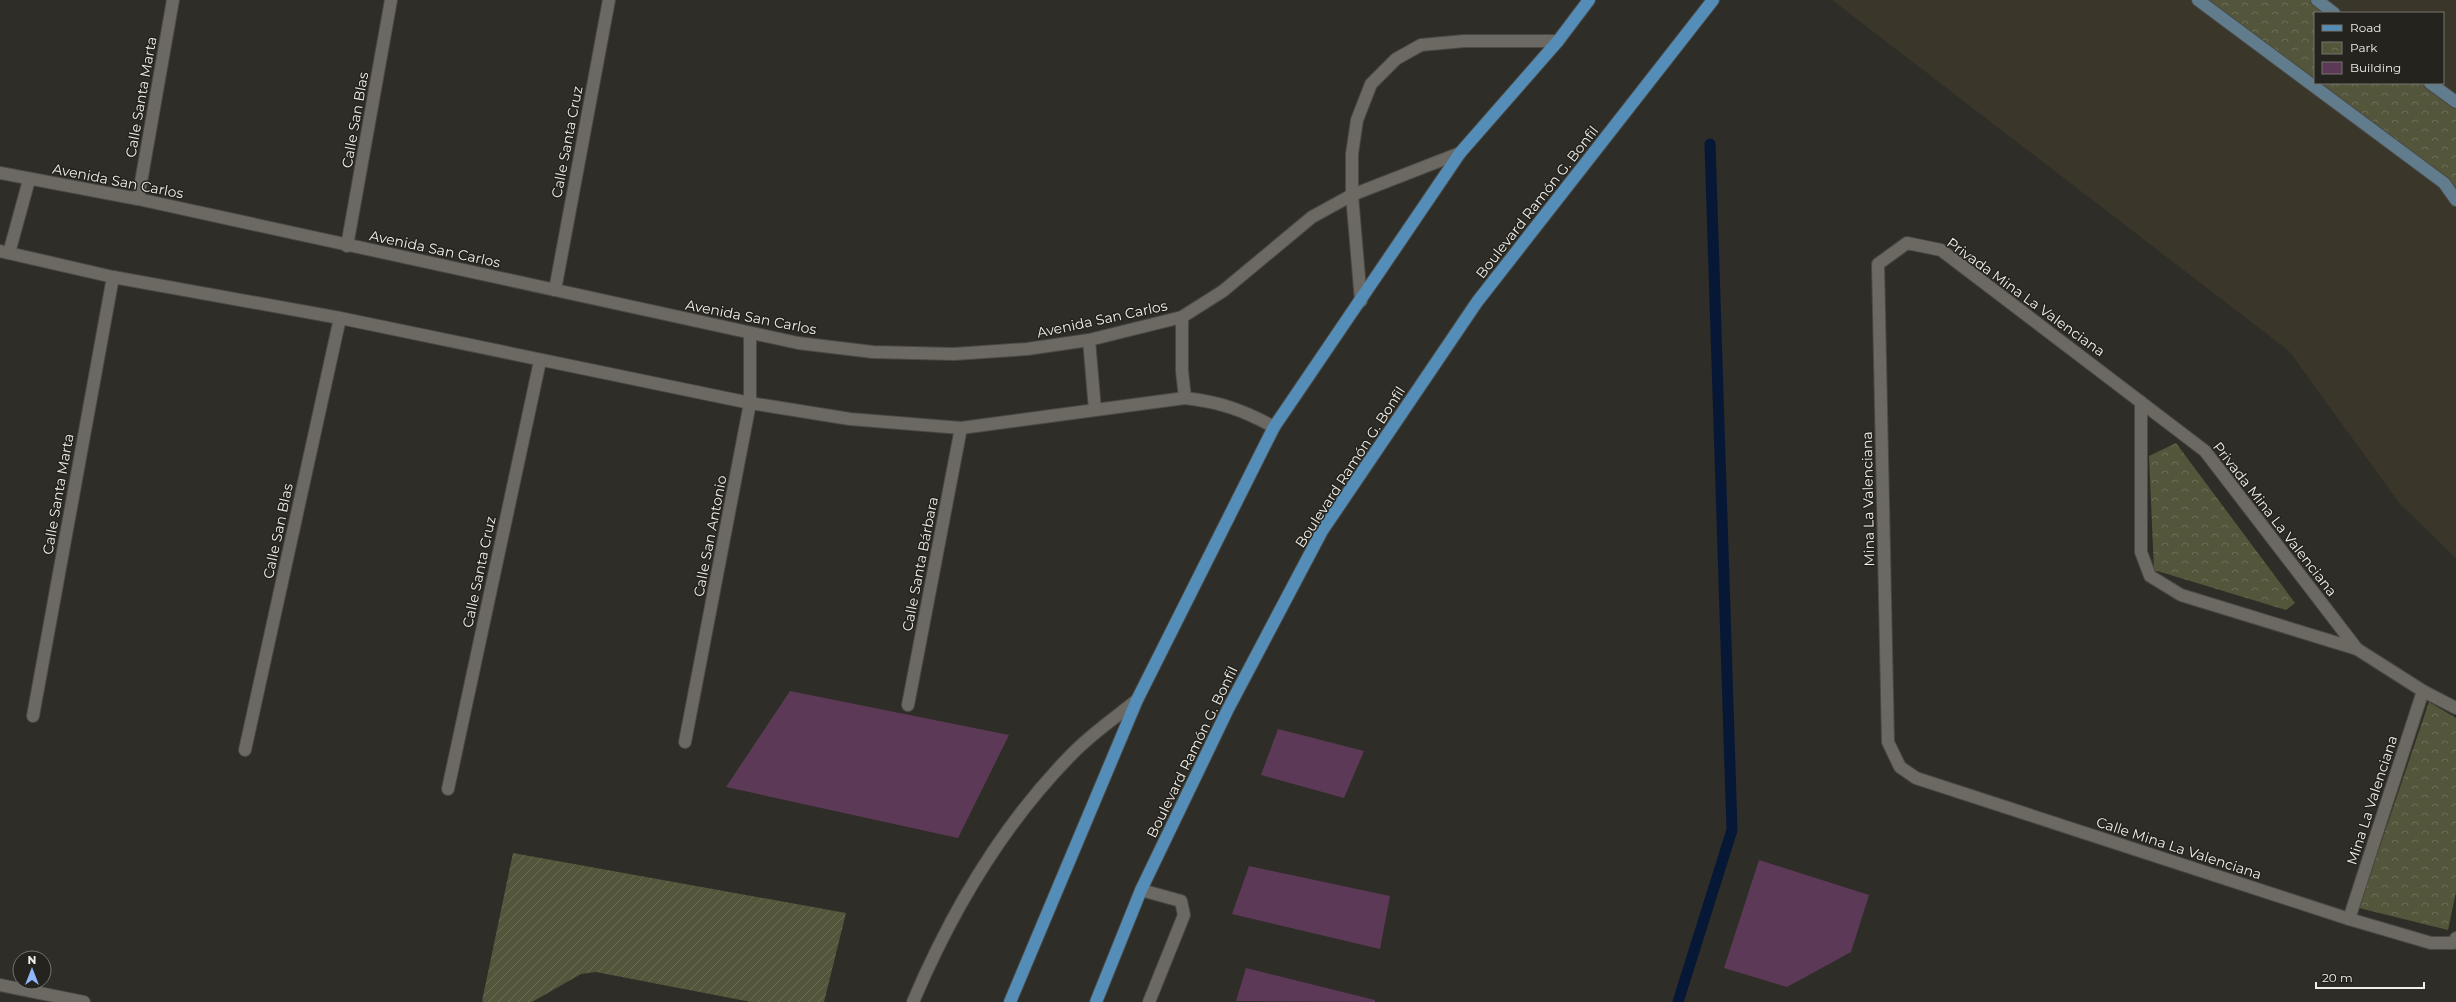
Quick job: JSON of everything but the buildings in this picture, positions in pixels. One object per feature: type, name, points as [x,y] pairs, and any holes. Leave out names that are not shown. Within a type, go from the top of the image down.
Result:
[{"type":"main road","points":[[1010,1002],[1137,700],[1274,427],[1361,301],[1460,153],[1558,41],[1589,0]]},
{"type":"main road","name":"Boulevard Ramón G. Bonfil","points":[[1096,1002],[1141,890],[1228,709],[1322,531],[1477,302],[1713,0]]},
{"type":"main road","points":[[2198,0],[2444,183],[2456,200]]},
{"type":"main road","points":[[2317,0],[2333,12]]},
{"type":"main road","points":[[2431,84],[2456,102]]},
{"type":"street","name":"Calle Santa Marta","points":[[138,199],[173,0]]},
{"type":"street","name":"Calle San Blas","points":[[347,246],[391,0]]},
{"type":"street","name":"Calle Santa Cruz","points":[[555,290],[609,0]]},
{"type":"street","points":[[1361,301],[1352,195],[1352,154],[1357,120],[1371,84],[1396,59],[1421,45],[1464,41],[1558,41]]},
{"type":"street","name":"Avenida San Carlos","points":[[0,173],[29,180],[138,199],[750,334],[798,343],[873,352],[947,354],[1027,349],[1089,340],[1182,317],[1223,290],[1312,217],[1352,195],[1460,153]]},
{"type":"street","points":[[29,180],[4,252],[113,277],[340,318],[540,361],[750,403],[850,419],[961,428],[1185,398],[1216,402],[1246,412],[1274,427]]},
{"type":"street","name":"Privada Mina La Valenciana","points":[[1906,243],[1941,250],[2206,451],[2357,649]]},
{"type":"street","name":"Mina La Valenciana","points":[[1900,767],[1888,742],[1878,264],[1906,243]]},
{"type":"street","name":"Calle Santa Marta","points":[[33,716],[113,277]]},
{"type":"street","points":[[1182,317],[1182,371],[1185,398]]},
{"type":"street","name":"Calle San Blas","points":[[246,750],[340,318]]},
{"type":"street","name":"Calle San Antonio","points":[[685,742],[750,403],[750,334]]},
{"type":"street","points":[[1089,340],[1095,410]]},
{"type":"street","name":"Calle Santa Cruz","points":[[448,789],[540,361]]},
{"type":"street","name":"Privada Mina La Valenciana","points":[[2142,402],[2142,552],[2150,576],[2181,595],[2357,649],[2423,691],[2456,708]]},
{"type":"street","name":"Calle Santa Bárbara","points":[[908,705],[961,428]]},
{"type":"street","name":"Mina La Valenciana","points":[[2349,919],[2423,691]]},
{"type":"street","points":[[913,1002],[937,946],[969,887],[1022,808],[1073,753],[1137,700]]},
{"type":"street","name":"Calle Mina La Valenciana","points":[[1900,767],[1916,778],[2349,919],[2431,942],[2454,940]]},
{"type":"street","points":[[1141,890],[1181,901],[1184,915],[1148,1002]]},
{"type":"street","points":[[0,985],[84,1002]]},
{"type":"shaded area","points":[[1832,0],[2198,0],[2456,200],[2456,558],[2400,504],[2289,351]]},
{"type":"shaded area","points":[[2317,0],[2456,0],[2456,102],[2431,84],[2444,84],[2444,12],[2333,12]]},
{"type":"green space","points":[[2198,0],[2317,0],[2333,12],[2314,12],[2314,84],[2431,84],[2456,102],[2456,200]]},
{"type":"green space","points":[[2176,443],[2295,603],[2286,610],[2154,570],[2149,456]]},
{"type":"green space","points":[[2429,702],[2456,718],[2456,892],[2448,930],[2359,908]]},
{"type":"green space","points":[[513,853],[846,913],[824,1002],[751,1002],[596,972],[581,974],[532,1002],[484,1002],[482,1001]]},
{"type":"waterway","points":[[1678,1002],[1732,830],[1710,144]]}]
